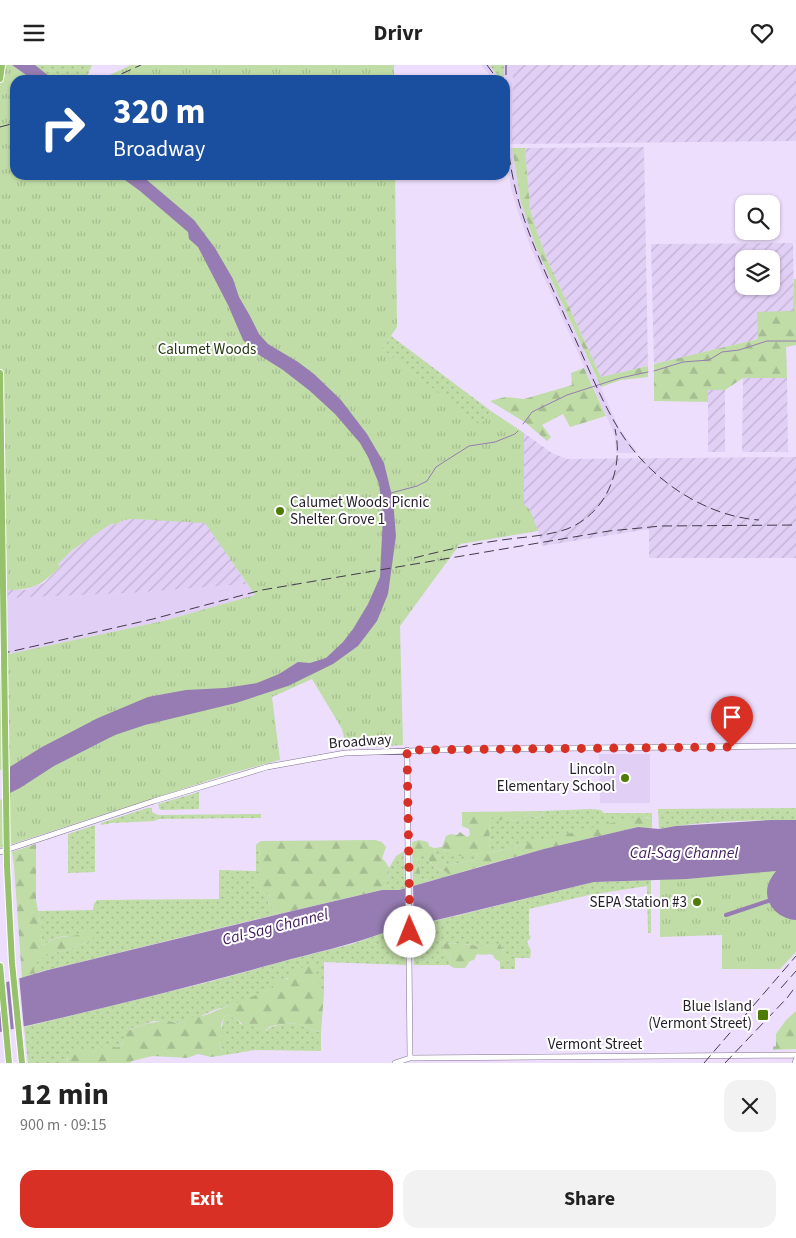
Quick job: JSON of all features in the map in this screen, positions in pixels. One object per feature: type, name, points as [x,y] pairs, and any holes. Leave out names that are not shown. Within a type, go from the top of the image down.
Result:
[{"type":"highway","points":[[0,79],[2,65]]},
{"type":"highway","points":[[0,373],[7,866],[12,963],[22,1063]]},
{"type":"highway","points":[[0,966],[9,1063]]},
{"type":"street","name":"Broadway","points":[[0,852],[154,801],[267,767],[302,759],[345,753],[407,750],[796,746]]},
{"type":"street","points":[[407,750],[410,1057]]},
{"type":"street","name":"Vermont Street","points":[[395,1063],[410,1057],[796,1055]]},
{"type":"shaded area","points":[[481,65],[490,65],[497,75],[490,75]]},
{"type":"shaded area","points":[[504,65],[513,65],[512,144],[510,144],[510,75],[504,75]]},
{"type":"shaded area","points":[[513,65],[796,65],[796,141],[512,144]]},
{"type":"shaded area","points":[[644,147],[648,366],[601,377],[547,259],[537,232],[530,209],[525,148]]},
{"type":"shaded area","points":[[510,148],[512,148],[521,202],[536,247],[619,428],[638,453],[616,453],[615,438],[611,426],[532,251],[518,212],[510,180]]},
{"type":"shaded area","points":[[793,243],[794,311],[758,339],[654,364],[651,244]]},
{"type":"shaded area","points":[[743,378],[787,378],[788,452],[742,452]]},
{"type":"shaded area","points":[[708,390],[725,390],[725,452],[708,452]]},
{"type":"shaded area","points":[[524,433],[552,453],[567,459],[796,457],[796,558],[649,558],[649,529],[542,546],[538,531],[524,504]]},
{"type":"shaded area","points":[[124,520],[205,522],[247,584],[130,593],[8,598],[8,590],[25,590],[44,583],[60,567],[58,564],[65,556],[112,522],[114,525]]},
{"type":"shaded area","points":[[247,584],[255,595],[163,621],[0,656],[0,598],[130,593]]},
{"type":"shaded area","name":"Lincoln Elementary School","points":[[599,754],[650,754],[650,803],[600,803]]},
{"type":"green space","name":"Calumet Woods","points":[[0,65],[12,65],[26,75],[10,75],[10,180],[395,180],[397,327],[382,349],[480,425],[491,411],[524,433],[524,504],[530,510],[538,531],[460,544],[400,626],[403,745],[352,748],[345,741],[342,729],[312,679],[272,697],[280,760],[232,773],[0,848],[0,656],[163,621],[255,595],[205,523],[133,519],[124,520],[114,525],[112,523],[71,551],[58,564],[60,567],[37,585],[24,589],[8,590],[8,598],[0,598]]},
{"type":"green space","points":[[33,65],[92,65],[88,75],[46,75]]},
{"type":"green space","points":[[131,65],[394,65],[394,75],[110,75]]},
{"type":"green space","points":[[490,65],[504,65],[504,75],[497,75]]},
{"type":"green space","points":[[512,148],[525,148],[530,209],[537,232],[547,259],[601,377],[648,366],[648,377],[621,380],[601,387],[536,247],[521,202]]},
{"type":"green space","points":[[794,279],[796,279],[796,345],[786,347],[787,378],[743,378],[725,390],[708,390],[708,402],[654,401],[654,364],[758,339],[757,312],[793,311]]},
{"type":"green space","points":[[391,336],[491,411],[480,426],[382,349]]},
{"type":"green space","points":[[584,368],[606,416],[570,427],[563,414],[542,425],[551,437],[547,441],[526,423],[490,401],[505,397],[524,399],[572,385],[571,373]]},
{"type":"green space","points":[[199,792],[199,809],[161,810],[159,808],[158,804]]},
{"type":"green space","points":[[152,808],[152,812],[158,815],[261,814],[261,818],[159,819],[101,825],[101,823]]},
{"type":"green space","points":[[796,808],[796,820],[709,823],[659,829],[658,809]]},
{"type":"green space","points":[[601,810],[604,813],[652,813],[652,819],[647,817],[489,852],[490,818],[508,817],[514,821],[529,815],[537,818],[543,815],[542,811]]},
{"type":"green space","points":[[542,811],[543,815],[537,818],[529,815],[514,821],[508,817],[498,821],[493,817],[490,818],[489,852],[640,816],[652,819],[652,829],[638,827],[519,856],[449,876],[447,872],[435,866],[420,854],[417,855],[422,880],[430,881],[413,886],[412,842],[419,840],[428,842],[429,846],[434,848],[436,853],[448,865],[475,860],[478,856],[475,853],[464,856],[450,856],[442,847],[446,836],[451,834],[457,835],[460,832],[467,837],[470,835],[469,829],[462,826],[462,812]]},
{"type":"green space","points":[[95,825],[95,872],[68,873],[68,834]]},
{"type":"green space","points":[[375,840],[382,842],[386,847],[382,858],[389,868],[388,881],[382,890],[274,915],[272,906],[268,903],[270,894],[258,890],[256,886],[260,869],[258,843],[261,841]]},
{"type":"green space","points":[[258,843],[261,865],[259,873],[266,891],[270,894],[268,903],[272,906],[274,915],[35,973],[33,969],[35,964],[43,958],[90,942],[78,937],[64,936],[41,945],[42,931],[38,911],[93,910],[97,900],[219,899],[219,870],[256,871],[256,845]]},
{"type":"green space","points":[[36,844],[36,900],[42,931],[41,945],[56,938],[88,931],[92,932],[94,936],[90,942],[43,958],[36,964],[34,969],[35,973],[38,973],[22,978],[12,852]]},
{"type":"green space","points":[[442,847],[449,854],[453,855],[475,853],[478,856],[475,860],[448,865],[436,853],[434,848]]},
{"type":"green space","points":[[404,851],[405,888],[382,890],[388,881],[389,868],[396,856]]},
{"type":"green space","points":[[420,853],[435,867],[447,872],[449,876],[430,881],[422,880],[417,855]]},
{"type":"green space","points":[[776,870],[796,904],[796,952],[780,969],[722,969],[722,935],[660,937],[660,879],[687,879]]},
{"type":"green space","points":[[651,880],[651,933],[648,933],[647,886],[589,895],[529,909],[529,935],[531,937],[527,942],[531,951],[530,958],[515,958],[515,969],[500,969],[500,962],[503,960],[503,950],[500,944],[492,944],[480,948],[473,945],[446,943],[443,945],[445,953],[451,956],[449,965],[414,965],[414,926],[594,882]]},
{"type":"green space","points":[[405,928],[406,965],[324,962],[324,993],[319,986],[313,965],[283,979],[273,988],[248,1000],[188,1019],[182,1023],[154,1021],[130,1029],[120,1047],[115,1049],[106,1048],[67,1058],[66,1063],[28,1063],[24,1027],[209,982]]},
{"type":"green space","points":[[446,943],[473,945],[480,948],[492,944],[500,944],[505,955],[500,962],[493,955],[477,954],[474,960],[470,961],[465,968],[454,968],[449,965],[451,956],[445,953],[443,945]]},
{"type":"green space","points":[[313,965],[319,986],[324,993],[321,1032],[298,1024],[281,1024],[269,1027],[261,1032],[254,1026],[245,1027],[238,1020],[228,1015],[224,1017],[221,1025],[222,1031],[226,1034],[225,1038],[219,1042],[222,1050],[226,1051],[225,1055],[211,1057],[198,1054],[187,1058],[153,1056],[130,1063],[66,1063],[69,1056],[76,1051],[84,1050],[91,1053],[106,1045],[118,1047],[123,1041],[126,1032],[134,1028],[161,1021],[181,1023],[189,1018],[206,1015],[273,988],[278,980],[287,979],[303,967]]},
{"type":"green space","points":[[796,1011],[796,1049],[773,1050],[773,1047],[776,1046],[776,1034],[786,1020]]},
{"type":"green space","points":[[228,1015],[238,1020],[240,1024],[254,1026],[266,1031],[277,1025],[294,1024],[321,1032],[321,1051],[255,1050],[225,1055],[226,1051],[223,1051],[219,1042],[224,1017]]},
{"type":"water","points":[[12,65],[35,65],[48,75],[26,75]]},
{"type":"water","points":[[125,180],[147,180],[194,220],[215,248],[233,279],[239,297],[259,334],[268,344],[314,374],[341,400],[367,434],[384,463],[393,500],[396,536],[388,594],[377,621],[358,646],[333,664],[288,686],[236,703],[145,725],[115,735],[54,766],[20,788],[0,798],[0,773],[42,747],[98,718],[148,697],[186,690],[225,688],[257,683],[279,674],[298,662],[310,663],[326,658],[343,642],[353,629],[368,604],[380,577],[383,515],[379,484],[360,443],[335,414],[310,391],[283,370],[256,353],[243,340],[228,305],[198,247],[189,239],[188,232]]},
{"type":"water","name":"Cal-Sag Channel","points":[[796,820],[796,920],[783,917],[770,904],[767,892],[768,885],[776,871],[687,879],[594,882],[383,933],[343,946],[104,1008],[0,1032],[0,984],[48,970],[382,890],[399,890],[544,849],[638,827],[659,829],[676,826]]},
{"type":"pier","points":[[10,765],[10,795],[0,800],[0,770]]},
{"type":"pier","points":[[413,884],[414,928],[405,930],[405,886]]},
{"type":"pier","points":[[19,976],[24,1029],[14,1031],[9,979]]},
{"type":"pier","points":[[6,980],[11,1032],[2,1034],[0,982]]},
{"type":"waterway","points":[[654,371],[683,362],[709,360],[722,352],[739,350],[767,341],[796,341]]},
{"type":"waterway","points":[[523,424],[532,412],[567,395],[620,378],[648,372]]},
{"type":"waterway","points":[[391,493],[417,486],[427,481],[436,467],[469,446],[495,442],[518,431]]},
{"type":"waterway","points":[[726,915],[768,901]]},
{"type":"railway","points":[[119,75],[141,65]]},
{"type":"railway","points":[[487,65],[494,75]]},
{"type":"railway","points":[[506,65],[506,75]]},
{"type":"railway","points":[[0,127],[10,124]]},
{"type":"railway","points":[[510,157],[517,197],[543,267],[597,388],[618,428],[630,446],[660,477],[678,491],[697,502],[717,511],[759,520]]},
{"type":"railway","points":[[414,558],[475,544],[549,534],[567,529],[581,522],[593,512],[609,488],[617,459],[615,429]]},
{"type":"railway","points":[[0,654],[153,619],[262,590],[609,531],[661,526],[796,525]]},
{"type":"railway","points":[[704,1063],[796,956]]},
{"type":"railway","points":[[781,988],[796,971]]},
{"type":"railway","points":[[725,1063],[787,998],[796,986]]},
{"type":"place","name":"Calumet Woods Picnic Shelter Grove 1","points":[[280,511]]},
{"type":"place","name":"Lincoln Elementary School","points":[[625,778]]},
{"type":"place","name":"SEPA Station #3","points":[[697,902]]},
{"type":"place","name":"Blue Island (Vermont Street)","points":[[763,1015]]},
{"type":"route","points":[[410,932],[407,750],[732,747]]}]
